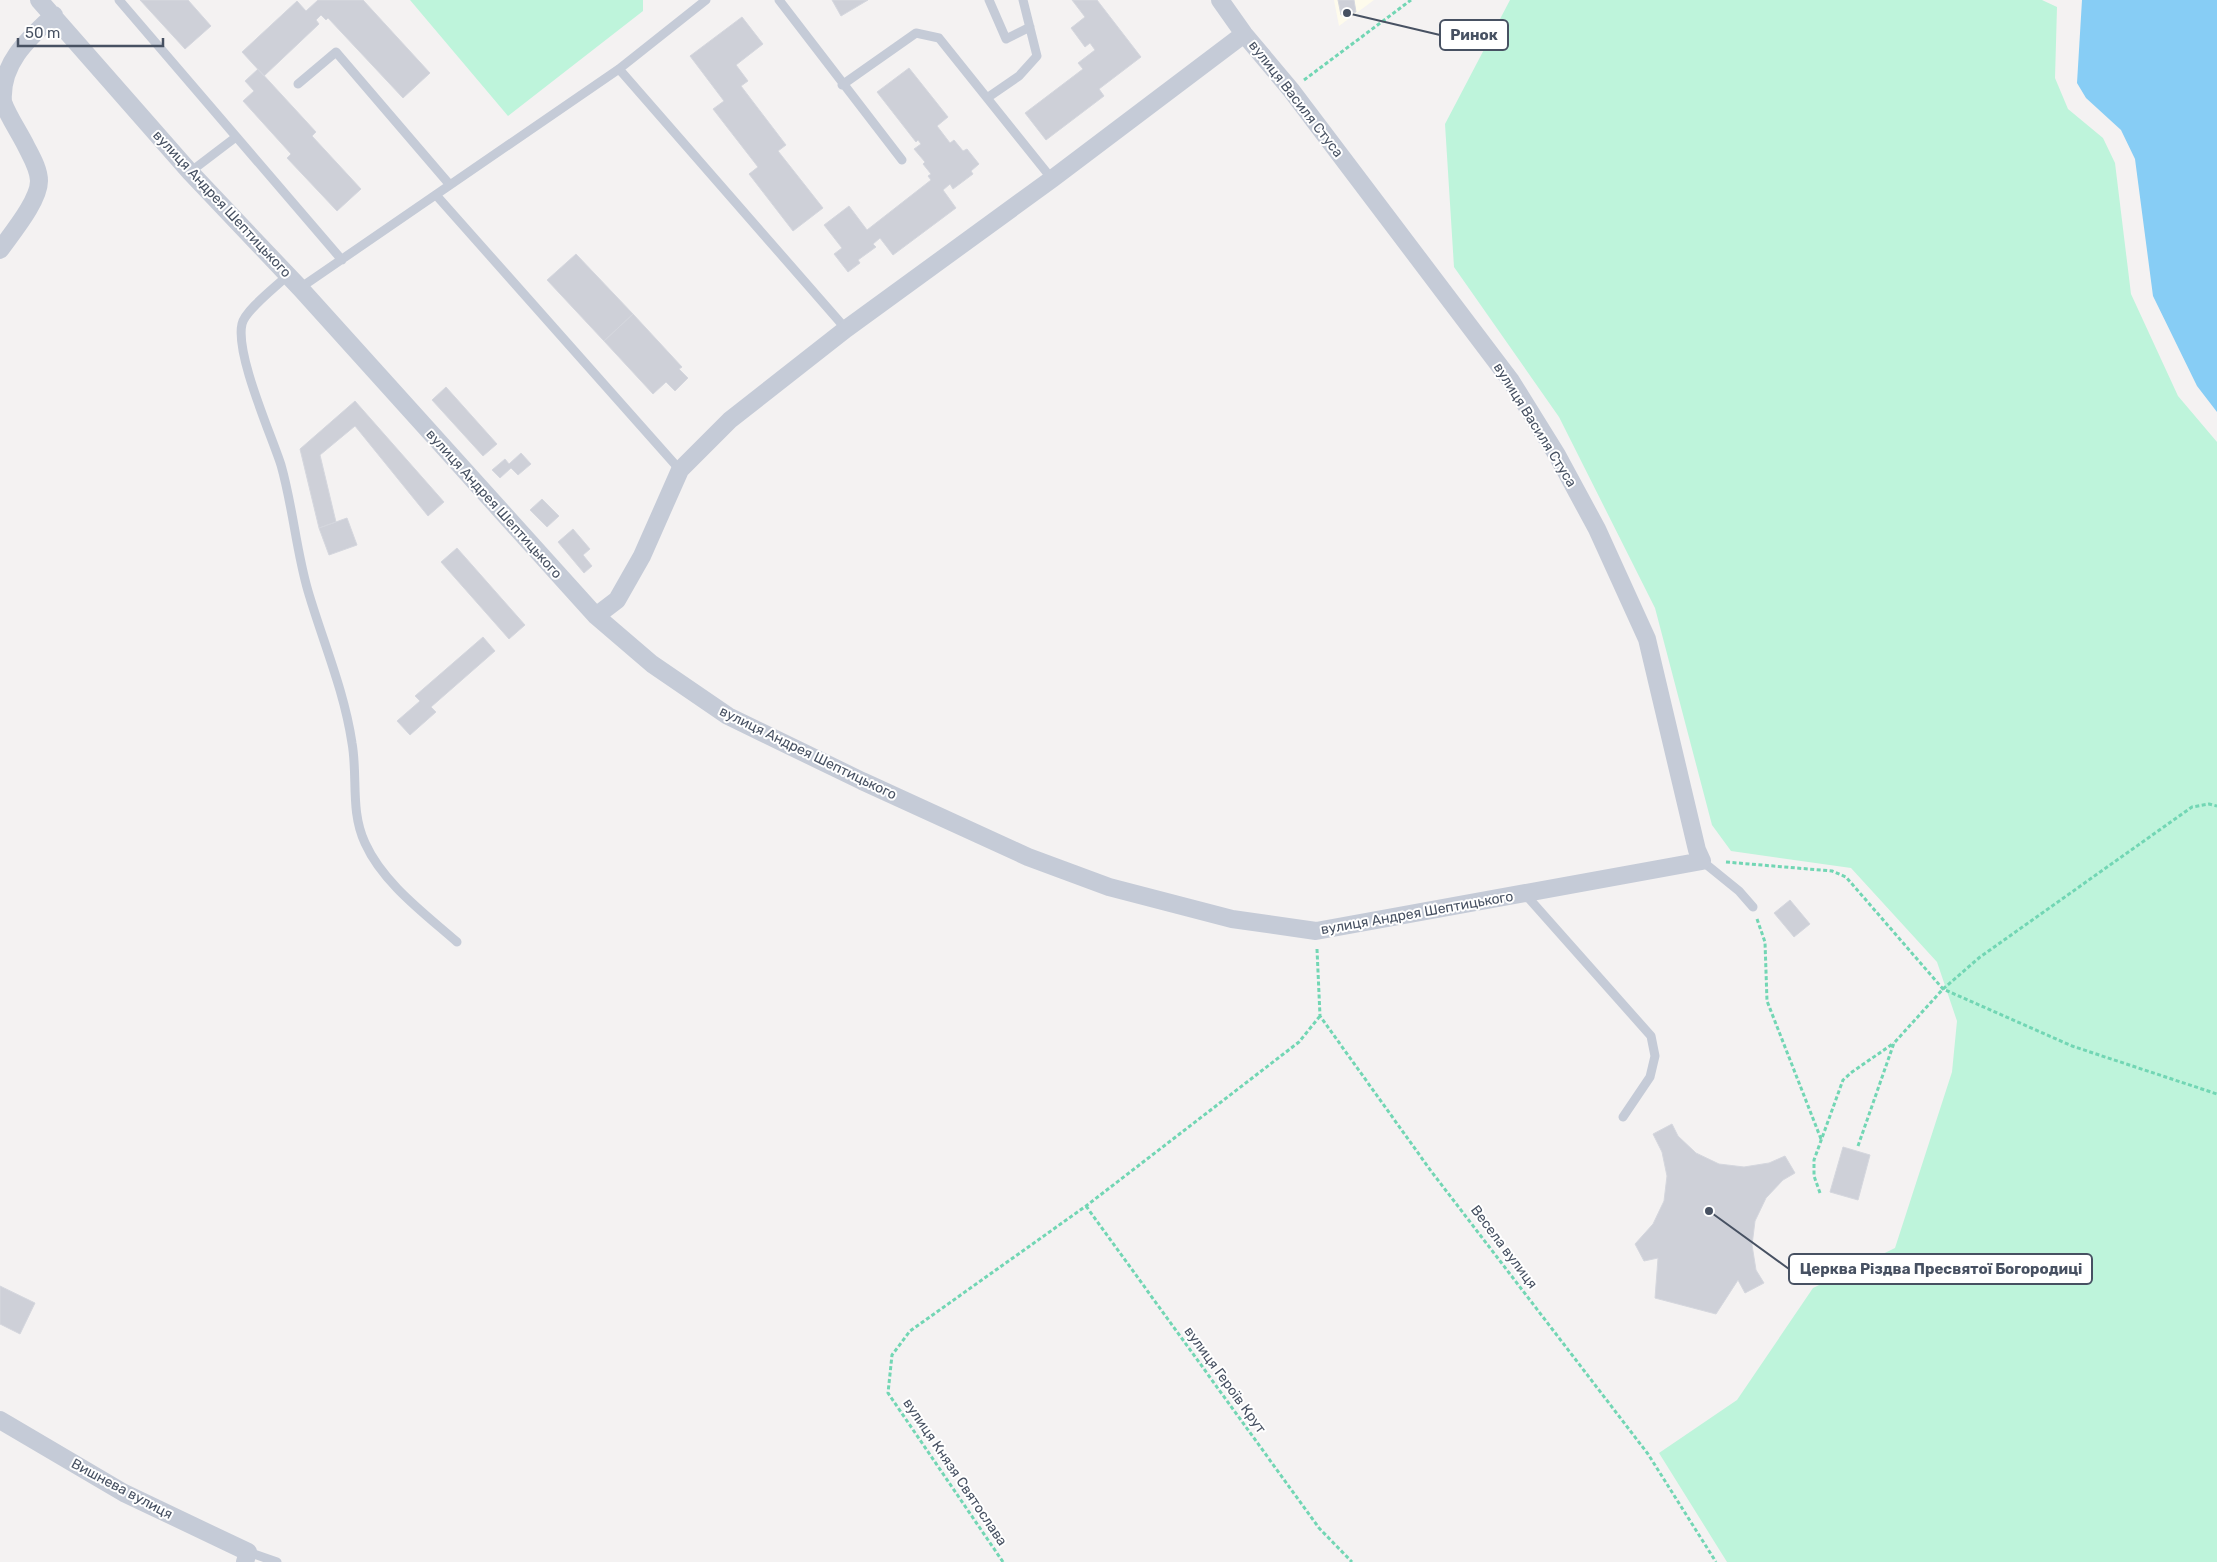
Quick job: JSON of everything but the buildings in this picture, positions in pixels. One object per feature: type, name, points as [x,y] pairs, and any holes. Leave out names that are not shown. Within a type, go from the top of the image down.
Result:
[{"type":"street","name":"вулиця Андрея Шептицького","points":[[39,0],[190,172],[294,282],[596,616],[652,664],[728,716],[862,781],[1028,857],[1109,887],[1232,919],[1316,931],[1702,860]]},
{"type":"street","name":"вулиця Василя Стуса","points":[[1220,0],[1244,34],[1291,90],[1511,381],[1557,455],[1598,529],[1647,639],[1697,850],[1702,860]]},
{"type":"street","points":[[0,250],[28,211],[39,182],[36,167],[4,102],[2,87],[6,69],[14,52],[54,15]]},
{"type":"street","points":[[596,616],[617,600],[642,556],[680,470],[730,420],[846,329],[1052,179],[1244,34]]},
{"type":"street","name":"Вишнева вулиця","points":[[0,1420],[124,1493],[247,1557]]},
{"type":"lane","points":[[119,0],[342,260]]},
{"type":"lane","points":[[457,942],[390,880],[372,858],[359,828],[356,814],[352,742],[336,671],[308,592],[286,482],[250,379],[241,336],[242,323],[248,314],[294,282],[342,260],[619,68],[706,0]]},
{"type":"lane","points":[[779,0],[842,85],[902,160]]},
{"type":"lane","points":[[988,0],[1006,39],[1030,26]]},
{"type":"lane","points":[[987,98],[1019,76],[1037,56],[1023,0]]},
{"type":"lane","points":[[842,85],[916,33],[939,38],[1052,179]]},
{"type":"lane","points":[[298,84],[336,52],[450,185]]},
{"type":"lane","points":[[619,68],[846,329]]},
{"type":"lane","points":[[190,172],[236,137]]},
{"type":"lane","points":[[436,195],[680,470]]},
{"type":"lane","points":[[1702,860],[1739,890],[1753,907]]},
{"type":"lane","points":[[1525,894],[1651,1036],[1655,1056],[1650,1076],[1623,1117]]},
{"type":"lane","points":[[247,1557],[277,1562]]},
{"type":"path","points":[[1291,90],[1411,0]]},
{"type":"path","points":[[1820,1193],[1814,1176],[1814,1160],[1843,1080],[1894,1043],[1943,989],[1980,956],[2192,807],[2208,804],[2217,806]]},
{"type":"path","points":[[1702,860],[1832,871],[1846,877],[1943,989],[2072,1046],[2217,1094]]},
{"type":"path","points":[[1753,907],[1765,942],[1767,1001],[1821,1139]]},
{"type":"path","points":[[1086,1206],[1299,1042],[1320,1016],[1316,931]]},
{"type":"path","name":"Весела вулиця","points":[[1320,1016],[1431,1170],[1648,1454],[1716,1562]]},
{"type":"path","points":[[1858,1146],[1894,1043]]},
{"type":"path","name":"вулиця Князя Святослава","points":[[1003,1562],[888,1393],[892,1355],[910,1331],[1086,1206]]},
{"type":"path","name":"вулиця Героїв Крут","points":[[1086,1206],[1319,1528],[1352,1562]]},
{"type":"shaded area","points":[[1334,0],[1374,0],[1339,26]]},
{"type":"green space","points":[[410,0],[643,0],[643,11],[508,116]]},
{"type":"green space","points":[[1510,0],[2042,0],[2057,7],[2055,78],[2068,109],[2103,138],[2115,163],[2131,294],[2178,396],[2217,442],[2217,1562],[1727,1562],[1659,1453],[1737,1400],[1813,1288],[1895,1248],[1952,1072],[1957,1021],[1937,962],[1851,868],[1731,851],[1712,825],[1655,608],[1559,417],[1454,267],[1445,124]]},
{"type":"water","points":[[2082,0],[2217,0],[2217,412],[2197,386],[2153,296],[2135,159],[2121,130],[2086,98],[2077,83]]},
{"type":"place","name":"Ринок","points":[[1347,13]]},
{"type":"place","name":"Церква Різдва Пресвятої Богородиці","points":[[1709,1211]]}]
